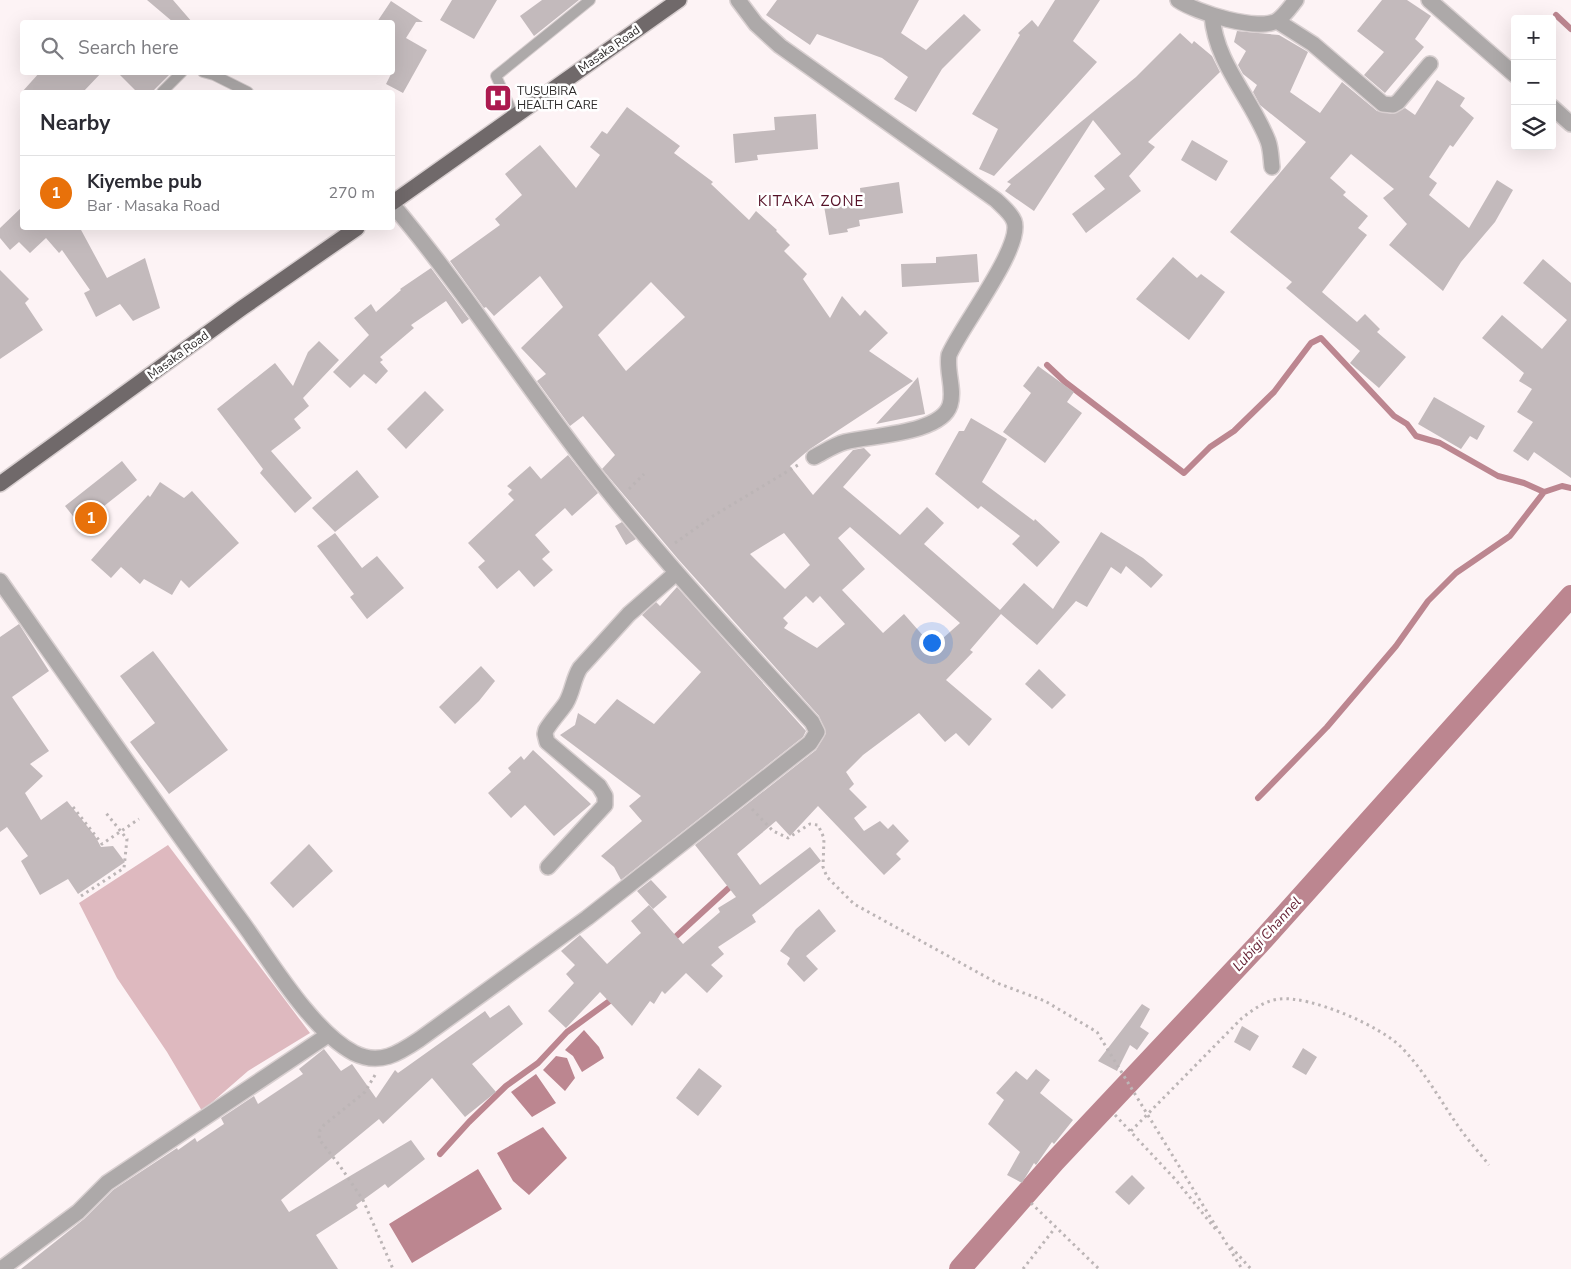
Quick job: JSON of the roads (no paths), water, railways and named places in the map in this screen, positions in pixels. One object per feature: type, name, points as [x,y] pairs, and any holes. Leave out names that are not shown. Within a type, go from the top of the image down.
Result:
[{"type":"main road","name":"Masaka Road","points":[[395,201],[671,2]]},
{"type":"main road","name":"Masaka Road","points":[[0,484],[242,308],[354,230]]},
{"type":"street","points":[[738,0],[756,24],[780,46],[996,200],[1014,221],[1015,234],[1007,254],[948,355],[947,365],[951,402],[943,417],[925,425],[888,435],[846,442],[814,458]]},
{"type":"street","points":[[1178,0],[1212,16],[1244,22],[1266,23],[1277,21],[1296,0]]},
{"type":"street","points":[[1429,0],[1511,72]]},
{"type":"street","points":[[1212,16],[1213,32],[1221,56],[1254,111],[1268,142],[1272,167]]},
{"type":"street","points":[[1277,21],[1313,44],[1383,104],[1393,105],[1398,102],[1430,64]]},
{"type":"street","points":[[1556,111],[1571,124]]},
{"type":"street","points":[[0,581],[144,788],[293,992],[328,1035],[354,1053],[374,1059],[399,1053],[587,918],[810,743],[817,732],[816,728],[660,554],[590,467],[426,243],[395,207]]},
{"type":"street","points":[[548,867],[605,805],[605,796],[599,786],[547,742],[544,734],[566,703],[572,691],[574,677],[580,668],[629,614],[676,573]]},
{"type":"street","points":[[1,1269],[78,1212],[107,1183],[328,1035]]},
{"type":"lane","points":[[514,116],[496,76],[590,0]]},
{"type":"lane","points":[[164,90],[179,75]]},
{"type":"lane","points":[[214,75],[244,90]]},
{"type":"waterway","points":[[1556,15],[1571,29]]},
{"type":"waterway","points":[[1047,365],[1065,382],[1184,473],[1210,447],[1234,431],[1274,392],[1311,343],[1321,338],[1394,416],[1407,424],[1416,436],[1440,443],[1498,476],[1524,483],[1544,492]]},
{"type":"waterway","points":[[1258,798],[1327,727],[1396,646],[1428,601],[1456,573],[1510,536],[1544,492],[1562,486],[1571,488]]},
{"type":"waterway","name":"Lubigi Channel","points":[[960,1269],[1054,1162],[1259,944],[1571,596]]},
{"type":"waterway","points":[[671,941],[732,885]]},
{"type":"waterway","points":[[440,1154],[506,1086],[538,1063],[567,1032],[615,997]]},
{"type":"place","name":"TUSUBIRA HEALTH CARE","points":[[498,98]]},
{"type":"place","name":"Kiyembe pub","points":[[91,518]]},
{"type":"district","name":"KITAKA ZONE","points":[[811,201]]}]
